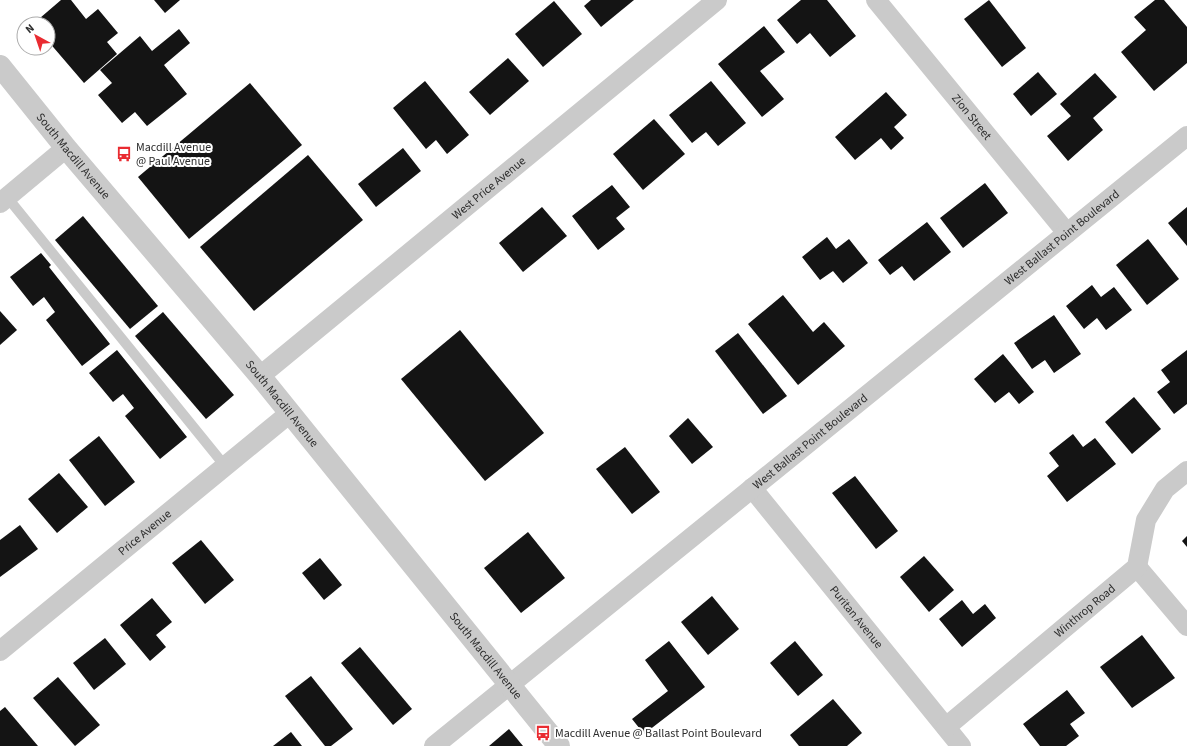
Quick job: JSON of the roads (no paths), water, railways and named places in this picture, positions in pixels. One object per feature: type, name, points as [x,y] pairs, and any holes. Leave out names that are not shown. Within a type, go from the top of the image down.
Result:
[{"type":"street","name":"West Price Avenue","points":[[260,376],[717,0]]},
{"type":"street","name":"Zion Street","points":[[876,0],[1067,233]]},
{"type":"street","name":"South Macdill Avenue","points":[[0,66],[66,148],[260,376],[559,746]]},
{"type":"street","name":"West Ballast Point Boulevard","points":[[434,746],[1187,136]]},
{"type":"street","points":[[4,200],[66,148]]},
{"type":"street","name":"Price Avenue","points":[[0,651],[290,413]]},
{"type":"street","points":[[1187,471],[1165,489],[1146,520],[1137,567],[1187,626]]},
{"type":"street","name":"Puritan Avenue","points":[[752,488],[961,746]]},
{"type":"street","name":"Winthrop Road","points":[[946,727],[1137,567]]},
{"type":"lane","points":[[4,200],[225,466]]},
{"type":"place","name":"Macdill Avenue @ Paul Avenue","points":[[124,154]]},
{"type":"place","name":"Macdill Avenue @ Ballast Point Boulevard","points":[[543,733]]}]
